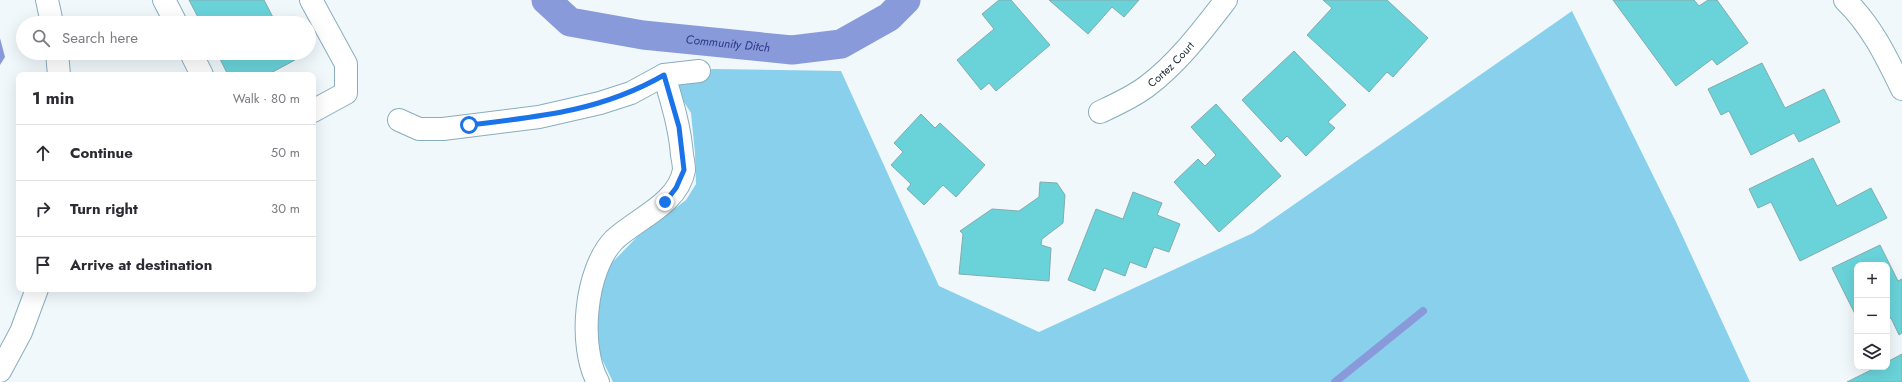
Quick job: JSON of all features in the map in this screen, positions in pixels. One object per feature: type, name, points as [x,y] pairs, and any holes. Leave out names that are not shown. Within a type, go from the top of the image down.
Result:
[{"type":"street","points":[[47,0],[50,16]]},
{"type":"street","points":[[164,0],[172,16]]},
{"type":"street","points":[[311,0],[346,64],[346,93],[316,109]]},
{"type":"street","name":"Cortez Court","points":[[1100,112],[1128,98],[1162,74],[1188,49],[1226,0]]},
{"type":"street","points":[[1845,0],[1854,9],[1881,45],[1902,89]]},
{"type":"street","points":[[58,60],[59,72]]},
{"type":"street","points":[[194,60],[200,72]]},
{"type":"street","points":[[399,120],[419,128],[443,129],[539,117],[592,105],[630,93],[664,75],[699,71]]},
{"type":"street","points":[[598,382],[594,374],[589,352],[587,326],[592,286],[597,269],[614,241],[635,223],[653,212],[665,202],[676,188],[684,170],[679,127],[664,75]]},
{"type":"street","points":[[0,371],[21,332],[36,292]]},
{"type":"shaded area","points":[[1572,11],[1676,222],[1750,382],[613,382],[597,349],[593,308],[601,274],[637,237],[686,200],[696,184],[691,113],[666,74],[714,69],[841,71],[939,286],[1039,332],[1253,233]]},
{"type":"shaded area","points":[[0,38],[5,57],[0,65]]},
{"type":"building","points":[[189,0],[264,0],[272,16],[197,16]]},
{"type":"building","points":[[999,0],[1011,0],[1050,45],[996,91],[989,83],[981,90],[957,60],[994,29],[982,14]]},
{"type":"building","points":[[1049,0],[1139,0],[1124,17],[1112,7],[1088,34]]},
{"type":"building","points":[[1323,0],[1387,0],[1428,38],[1393,77],[1387,72],[1369,92],[1307,35],[1332,8]]},
{"type":"building","points":[[1613,0],[1694,0],[1699,6],[1708,0],[1717,0],[1748,43],[1717,65],[1712,59],[1676,86]]},
{"type":"building","points":[[1294,51],[1346,105],[1328,122],[1335,128],[1306,156],[1287,136],[1281,142],[1242,100]]},
{"type":"building","points":[[220,60],[295,60],[273,72],[226,72]]},
{"type":"building","points":[[1762,63],[1785,108],[1824,89],[1840,122],[1799,142],[1794,133],[1751,155],[1729,111],[1721,115],[1708,89]]},
{"type":"building","points":[[1216,104],[1281,176],[1219,232],[1174,182],[1198,159],[1205,166],[1216,155],[1191,127]]},
{"type":"building","points":[[921,114],[935,128],[940,123],[985,165],[956,197],[943,185],[924,205],[907,189],[911,184],[891,165],[903,152],[894,143]]},
{"type":"building","points":[[1813,158],[1837,206],[1871,188],[1887,218],[1800,261],[1771,202],[1758,208],[1749,189]]},
{"type":"building","points":[[1040,182],[1057,183],[1065,195],[1063,223],[1042,239],[1041,245],[1051,248],[1049,281],[959,274],[963,234],[960,231],[992,209],[1019,211],[1039,197]]},
{"type":"building","points":[[1133,192],[1162,203],[1157,215],[1180,224],[1169,252],[1154,247],[1146,268],[1130,262],[1125,276],[1104,268],[1095,291],[1068,280],[1096,209],[1123,219]]},
{"type":"building","points":[[1880,245],[1888,262],[1854,262],[1854,312],[1832,268]]},
{"type":"building","points":[[1890,265],[1898,281],[1902,279],[1902,333],[1899,335],[1891,318]]},
{"type":"building","points":[[1902,354],[1902,382],[1847,382],[1871,370],[1890,370],[1890,360]]},
{"type":"waterway","name":"Community Ditch","points":[[546,0],[570,22],[643,35],[792,50],[841,44],[889,17],[906,0]]},
{"type":"waterway","points":[[1335,382],[1423,311]]},
{"type":"route","points":[[469,125],[539,117],[570,111],[630,93],[664,75],[679,127],[684,170],[676,188],[665,202]]}]
